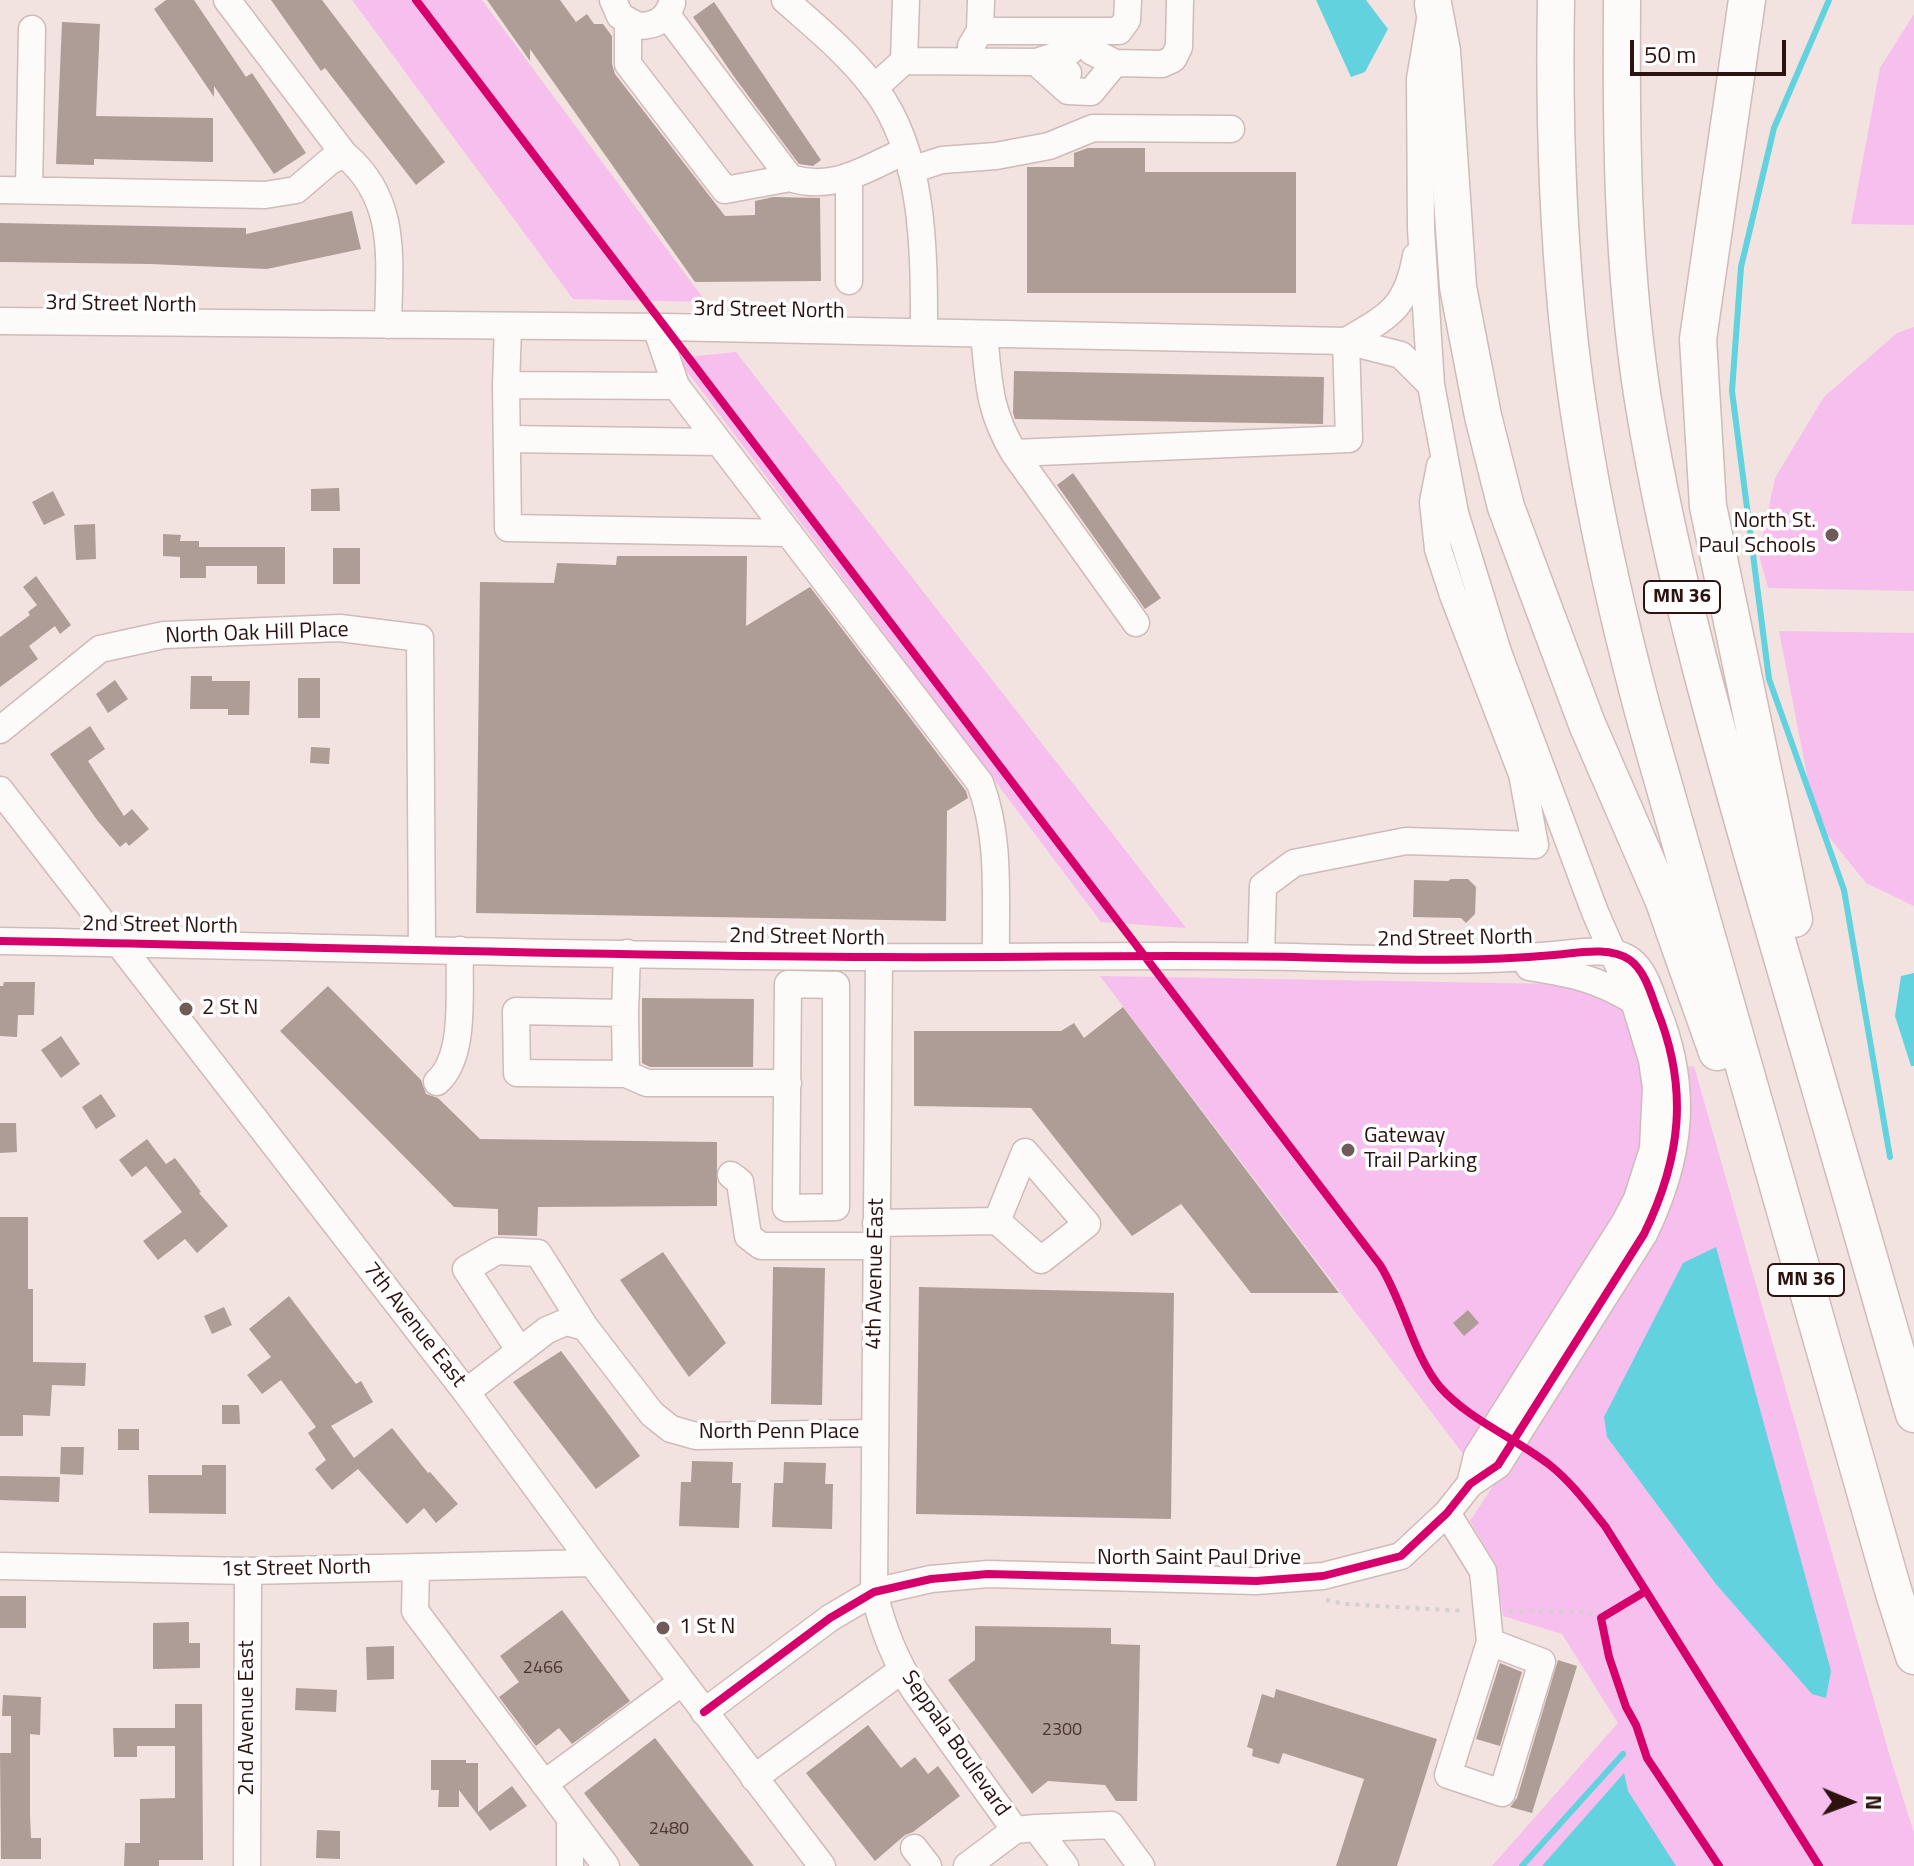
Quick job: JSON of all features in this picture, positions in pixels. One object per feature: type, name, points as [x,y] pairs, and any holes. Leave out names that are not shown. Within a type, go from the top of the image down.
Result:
[{"type":"highway","name":"MN 36","points":[[1556,0],[1555,105],[1566,302],[1579,412],[1608,573],[1640,701],[1914,1656]]},
{"type":"highway","name":"MN 36","points":[[1622,0],[1621,115],[1632,308],[1643,398],[1672,557],[1708,701],[1914,1414]]},
{"type":"highway","points":[[1747,0],[1698,339],[1708,506],[1845,1176]]},
{"type":"highway","points":[[1433,2],[1442,51],[1458,287],[1483,416],[1506,507],[1587,724],[1663,899],[1723,1069],[1782,1196]]},
{"type":"street","points":[[227,0],[344,154],[361,169],[382,205],[390,241],[388,325]]},
{"type":"street","points":[[613,0],[620,16],[638,26],[649,26],[670,8],[790,178]]},
{"type":"street","points":[[785,0],[844,52],[874,88],[899,133],[908,161],[923,239],[924,332]]},
{"type":"street","points":[[904,61],[906,0]]},
{"type":"street","points":[[961,62],[980,31],[981,0]]},
{"type":"street","points":[[980,31],[1119,31],[1127,20],[1128,0]]},
{"type":"street","points":[[874,88],[904,61],[1162,64],[1173,59],[1179,47],[1180,0]]},
{"type":"street","points":[[1433,2],[1420,79],[1421,228],[1431,385],[1443,450],[1455,513],[1498,652],[1595,912],[1614,953]]},
{"type":"street","points":[[628,23],[628,64],[725,190],[790,178],[810,184],[837,182],[908,161],[996,156],[1049,146],[1093,128],[1231,129]]},
{"type":"street","points":[[29,190],[32,29]]},
{"type":"street","points":[[1036,62],[1068,91],[1091,92],[1115,63]]},
{"type":"street","points":[[0,190],[265,195],[296,190],[330,161],[344,154]]},
{"type":"street","points":[[849,176],[849,281]]},
{"type":"street","points":[[1014,453],[1349,439],[1346,341],[1395,310],[1407,290],[1421,228]]},
{"type":"street","name":"3rd Street North","points":[[0,321],[656,327],[1346,341],[1401,355],[1431,385]]},
{"type":"street","points":[[508,326],[508,528],[789,533]]},
{"type":"street","points":[[656,327],[676,386],[980,783],[988,803],[996,866],[996,956]]},
{"type":"street","points":[[984,334],[992,408],[998,427],[1136,623]]},
{"type":"street","points":[[506,385],[676,386]]},
{"type":"street","points":[[507,439],[719,442]]},
{"type":"street","points":[[1261,956],[1263,886],[1294,863],[1406,841],[1535,845],[1522,774],[1438,549],[1433,502],[1443,450]]},
{"type":"street","name":"North Oak Hill Place","points":[[0,730],[100,649],[164,635],[340,628],[420,638],[422,950]]},
{"type":"street","name":"7th Avenue East","points":[[0,790],[466,1392],[822,1866]]},
{"type":"street","name":"2nd Street North","points":[[0,941],[879,957],[1143,954],[1490,961],[1614,953]]},
{"type":"street","points":[[437,1082],[449,1072],[457,1049],[460,950]]},
{"type":"street","points":[[626,1074],[627,953]]},
{"type":"street","name":"North Saint Paul Drive","points":[[1470,1484],[1477,1456],[1625,1222],[1637,1199],[1653,1149],[1656,1088],[1652,1060],[1634,1001],[1614,953]]},
{"type":"street","name":"North Saint Paul Drive","points":[[704,1712],[830,1618],[874,1592],[931,1579],[988,1574],[1256,1581],[1323,1576],[1401,1556],[1447,1513],[1470,1484],[1498,1465],[1644,1234],[1668,1178],[1675,1150],[1678,1116],[1672,1054],[1645,981],[1629,960],[1614,953]]},
{"type":"street","points":[[789,956],[786,1208],[836,1207],[876,1226]]},
{"type":"street","name":"4th Avenue East","points":[[874,1592],[879,957]]},
{"type":"street","name":"2nd Street North","points":[[1490,961],[1581,976],[1607,985],[1634,1001]]},
{"type":"street","points":[[788,984],[836,985],[836,1207]]},
{"type":"street","points":[[625,1013],[516,1011],[517,1073],[626,1074],[647,1083],[788,1083]]},
{"type":"street","points":[[731,1175],[740,1182],[748,1236],[761,1246],[876,1226],[997,1221]]},
{"type":"street","name":"North Penn Place","points":[[520,1351],[466,1269],[497,1251],[538,1253],[585,1327],[652,1414],[671,1429],[696,1436],[875,1433]]},
{"type":"street","points":[[466,1392],[547,1330],[566,1322],[585,1327]]},
{"type":"street","points":[[1447,1513],[1483,1571],[1490,1642],[1448,1775],[1502,1793],[1542,1662],[1490,1642]]},
{"type":"street","name":"1st Street North","points":[[0,1566],[248,1571],[592,1563]]},
{"type":"street","points":[[416,1567],[415,1611],[606,1866]]},
{"type":"street","name":"2nd Avenue East","points":[[247,1866],[248,1571]]},
{"type":"street","name":"Seppala Boulevard","points":[[874,1592],[881,1622],[902,1670],[1026,1829],[1065,1866]]},
{"type":"street","points":[[754,1778],[902,1670]]},
{"type":"street","points":[[544,1784],[682,1682]]},
{"type":"street","points":[[570,1819],[570,1866]]},
{"type":"street","points":[[967,1866],[1026,1829],[1111,1825],[1141,1866]]},
{"type":"path","points":[[1320,1599],[1345,1604],[1485,1611],[1587,1612],[1601,1618]]},
{"type":"path","points":[[1601,1618],[1613,1611]]},
{"type":"path","points":[[1601,1618],[1604,1631]]},
{"type":"shaded area","points":[[352,0],[482,0],[706,302],[573,299]]},
{"type":"shaded area","points":[[1914,14],[1914,225],[1851,224],[1880,68]]},
{"type":"shaded area","points":[[1914,327],[1914,591],[1768,588],[1759,555],[1775,478],[1824,397],[1897,333]]},
{"type":"shaded area","points":[[736,352],[1186,928],[1101,922],[677,358]]},
{"type":"shaded area","points":[[1779,631],[1914,633],[1914,906],[1866,883],[1816,821]]},
{"type":"shaded area","points":[[1100,976],[1575,985],[1618,1004],[1631,1022],[1645,1073],[1644,1146],[1621,1211],[1467,1459]]},
{"type":"shaded area","points":[[1694,1066],[1914,1833],[1914,1866],[1492,1866],[1618,1723],[1562,1634],[1503,1616],[1494,1561],[1470,1521],[1564,1378],[1683,1067]]},
{"type":"water","points":[[1316,0],[1366,0],[1388,29],[1365,72],[1351,77]]},
{"type":"water","points":[[1914,973],[1914,1066],[1911,1066],[1895,1016],[1901,976]]},
{"type":"water","points":[[1716,1247],[1831,1671],[1826,1698],[1812,1694],[1716,1584],[1607,1437],[1604,1417],[1683,1263]]},
{"type":"water","points":[[1624,1773],[1628,1791],[1676,1866],[1542,1866]]},
{"type":"building","points":[[166,0],[194,0],[246,77],[252,73],[306,153],[274,174],[214,86],[214,97],[154,9]]},
{"type":"building","points":[[271,0],[322,0],[445,162],[416,185],[325,68],[321,71]]},
{"type":"building","points":[[487,0],[560,0],[576,22],[587,14],[594,24],[603,24],[612,36],[615,74],[725,216],[755,215],[755,201],[773,197],[820,198],[821,281],[695,282],[530,49],[530,61]]},
{"type":"building","points":[[714,2],[821,160],[813,166],[799,164],[693,17]]},
{"type":"building","points":[[62,22],[100,24],[96,116],[213,118],[213,162],[94,159],[94,165],[56,164]]},
{"type":"building","points":[[1088,148],[1145,148],[1145,172],[1296,172],[1296,293],[1027,293],[1027,167],[1074,167],[1074,153]]},
{"type":"building","points":[[352,211],[361,249],[267,269],[0,262],[0,223],[246,228],[246,234]]},
{"type":"building","points":[[1014,371],[1324,377],[1323,424],[1015,419]]},
{"type":"building","points":[[1073,473],[1161,598],[1145,609],[1057,485]]},
{"type":"building","points":[[339,488],[340,511],[311,511],[311,489]]},
{"type":"building","points":[[53,491],[65,515],[44,525],[32,502]]},
{"type":"building","points":[[95,524],[96,559],[76,560],[74,525]]},
{"type":"building","points":[[163,534],[181,535],[180,541],[199,541],[199,547],[285,547],[285,584],[257,584],[257,566],[206,566],[206,578],[180,578],[180,557],[163,556]]},
{"type":"building","points":[[333,548],[360,548],[360,584],[333,584]]},
{"type":"building","points":[[617,556],[747,556],[746,626],[810,587],[966,791],[968,798],[947,811],[946,921],[476,913],[480,582],[554,583],[557,563],[616,565]]},
{"type":"building","points":[[36,576],[71,625],[60,634],[55,626],[29,646],[38,659],[0,687],[0,637],[30,615],[28,612],[37,605],[23,587]]},
{"type":"building","points":[[191,676],[212,676],[212,681],[250,681],[249,715],[228,715],[228,709],[190,709]]},
{"type":"building","points":[[298,678],[320,678],[320,718],[298,718]]},
{"type":"building","points":[[115,680],[128,699],[108,713],[96,694]]},
{"type":"building","points":[[90,726],[105,749],[88,761],[124,816],[132,809],[149,829],[129,846],[126,842],[120,847],[50,754]]},
{"type":"building","points":[[311,747],[330,748],[329,764],[310,763]]},
{"type":"building","points":[[1468,879],[1476,887],[1475,914],[1466,923],[1461,918],[1413,917],[1414,880]]},
{"type":"building","points":[[4,982],[35,982],[34,1015],[18,1015],[17,1037],[0,1036],[0,986]]},
{"type":"building","points":[[328,986],[421,1080],[426,1094],[438,1098],[480,1139],[717,1142],[717,1206],[538,1207],[537,1236],[498,1235],[498,1209],[454,1207],[280,1031]]},
{"type":"building","points":[[642,998],[754,999],[753,1067],[650,1067],[642,1063]]},
{"type":"building","points":[[1123,1007],[1339,1293],[1251,1293],[1181,1204],[1132,1236],[1031,1108],[914,1106],[914,1031],[1061,1031],[1074,1023],[1084,1038]]},
{"type":"building","points":[[61,1036],[80,1064],[61,1078],[41,1050]]},
{"type":"building","points":[[101,1094],[116,1116],[96,1129],[82,1107]]},
{"type":"building","points":[[0,1123],[16,1123],[17,1152],[0,1153]]},
{"type":"building","points":[[147,1139],[166,1164],[175,1158],[199,1193],[228,1226],[197,1253],[185,1239],[158,1260],[143,1241],[182,1212],[146,1166],[132,1177],[119,1160]]},
{"type":"building","points":[[0,1217],[28,1217],[28,1289],[33,1289],[33,1362],[86,1363],[85,1386],[52,1385],[50,1416],[23,1415],[23,1436],[0,1436]]},
{"type":"building","points":[[663,1252],[726,1343],[689,1377],[620,1280]]},
{"type":"building","points":[[773,1267],[825,1268],[822,1405],[771,1404]]},
{"type":"building","points":[[919,1287],[1174,1293],[1171,1519],[916,1514]]},
{"type":"building","points":[[289,1296],[356,1384],[361,1381],[373,1402],[331,1426],[354,1458],[392,1428],[458,1504],[436,1523],[424,1508],[407,1524],[358,1469],[332,1490],[315,1469],[326,1460],[308,1433],[316,1427],[281,1380],[262,1394],[247,1375],[271,1357],[249,1329]]},
{"type":"building","points":[[224,1307],[232,1325],[212,1334],[204,1316]]},
{"type":"building","points":[[1468,1310],[1479,1323],[1464,1336],[1453,1323]]},
{"type":"building","points":[[561,1351],[640,1456],[596,1489],[513,1382]]},
{"type":"building","points":[[222,1405],[239,1405],[240,1424],[222,1424]]},
{"type":"building","points":[[118,1429],[139,1429],[139,1450],[118,1450]]},
{"type":"building","points":[[61,1447],[84,1447],[83,1475],[60,1474]]},
{"type":"building","points":[[692,1461],[733,1462],[732,1483],[741,1483],[739,1528],[679,1526],[681,1482],[691,1482]]},
{"type":"building","points":[[784,1462],[826,1463],[825,1484],[833,1484],[832,1529],[772,1527],[774,1483],[783,1483]]},
{"type":"building","points":[[202,1465],[226,1465],[226,1514],[149,1513],[148,1475],[202,1475]]},
{"type":"building","points":[[0,1476],[60,1477],[59,1502],[0,1500]]},
{"type":"building","points":[[0,1596],[26,1596],[26,1628],[0,1628]]},
{"type":"building","points":[[562,1610],[630,1701],[572,1744],[559,1728],[536,1746],[499,1697],[519,1682],[500,1656]]},
{"type":"building","points":[[189,1622],[189,1643],[200,1643],[200,1668],[153,1669],[153,1623]]},
{"type":"building","points":[[975,1626],[1111,1628],[1111,1644],[1140,1645],[1137,1801],[1116,1801],[1105,1785],[1048,1781],[1032,1794],[948,1680],[975,1660]]},
{"type":"building","points":[[394,1646],[394,1679],[367,1680],[366,1647]]},
{"type":"building","points":[[1558,1660],[1577,1666],[1532,1813],[1510,1807],[1517,1798]]},
{"type":"building","points":[[1500,1663],[1522,1672],[1500,1746],[1476,1739]]},
{"type":"building","points":[[296,1688],[337,1690],[336,1712],[295,1710]]},
{"type":"building","points":[[1276,1689],[1437,1739],[1397,1866],[1336,1866],[1364,1779],[1283,1753],[1279,1764],[1252,1756],[1253,1749],[1247,1747],[1262,1694],[1274,1698]]},
{"type":"building","points":[[3,1695],[41,1697],[40,1735],[30,1734],[30,1816],[31,1838],[41,1838],[41,1859],[1,1859],[0,1753],[11,1753],[11,1716],[2,1716]]},
{"type":"building","points":[[175,1704],[202,1704],[203,1860],[159,1860],[159,1866],[124,1866],[125,1843],[140,1843],[140,1799],[175,1798],[175,1746],[137,1746],[137,1757],[114,1757],[113,1728],[175,1728]]},
{"type":"building","points":[[868,1725],[901,1768],[915,1757],[928,1774],[938,1766],[960,1796],[905,1835],[875,1861],[806,1773]]},
{"type":"building","points":[[655,1738],[754,1866],[640,1866],[584,1793]]},
{"type":"building","points":[[431,1760],[478,1763],[478,1812],[512,1786],[527,1806],[490,1831],[459,1790],[459,1807],[438,1807],[439,1790],[431,1790]]},
{"type":"building","points":[[317,1830],[340,1831],[340,1859],[316,1858]]},
{"type":"waterway","points":[[1829,0],[1774,128],[1741,267],[1732,391],[1769,679],[1844,890],[1890,1157]]},
{"type":"waterway","points":[[1522,1866],[1623,1754]]},
{"type":"cycle path","points":[[416,0],[1380,1265],[1415,1344],[1440,1387],[1479,1420],[1551,1466],[1605,1526],[1819,1866]]},
{"type":"cycle path","points":[[0,941],[879,957],[1190,956],[1456,960],[1593,952],[1622,956],[1640,970],[1667,1039],[1677,1096],[1673,1151],[1656,1206],[1644,1234],[1498,1465],[1470,1484],[1447,1513],[1401,1556],[1323,1576],[1256,1581],[988,1574],[931,1579],[874,1592],[830,1618],[704,1712]]},
{"type":"cycle path","points":[[1646,1591],[1601,1618],[1609,1657],[1647,1758],[1719,1866]]},
{"type":"place","name":"North St. Paul Schools","points":[[1832,535]]},
{"type":"place","name":"2 St N","points":[[186,1009]]},
{"type":"place","name":"Gateway Trail Parking","points":[[1348,1150]]},
{"type":"place","name":"1 St N","points":[[663,1628]]}]
